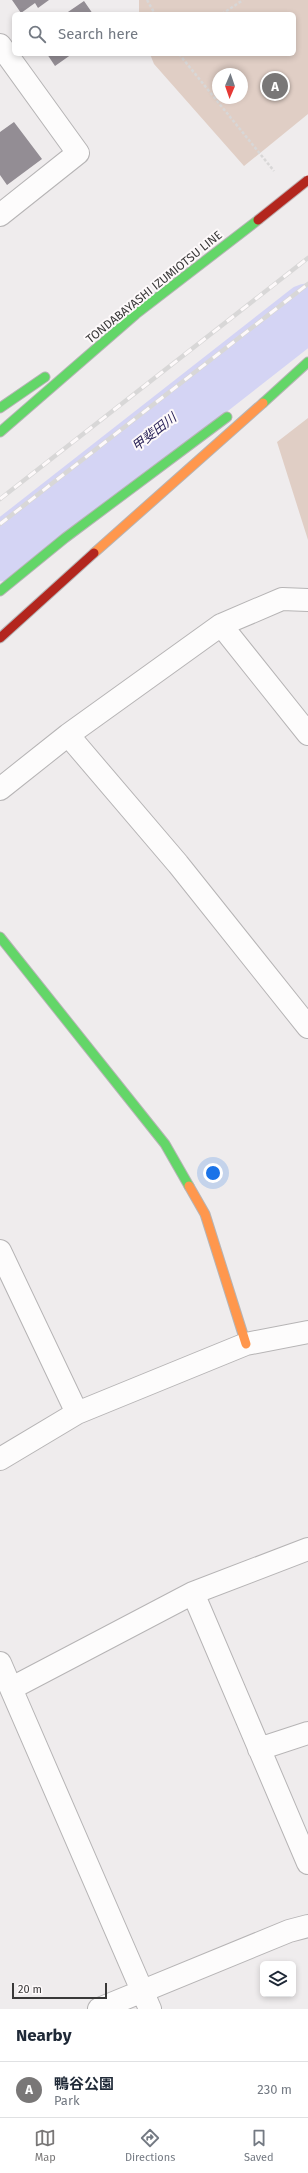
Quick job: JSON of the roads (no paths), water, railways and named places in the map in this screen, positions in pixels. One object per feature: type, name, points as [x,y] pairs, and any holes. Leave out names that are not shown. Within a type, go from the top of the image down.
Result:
[{"type":"main road","name":"TONDABAYASHI IZUMIOTSU LINE","points":[[0,432],[136,314],[308,180]]},
{"type":"main road","points":[[65,363],[136,314]]},
{"type":"main road","points":[[257,395],[308,357]]},
{"type":"main road","points":[[0,638],[308,362]]},
{"type":"main road","points":[[0,408],[52,372]]},
{"type":"main road","points":[[0,591],[65,538],[238,409]]},
{"type":"main road","points":[[0,937],[165,1144],[205,1214],[246,1344]]},
{"type":"street","points":[[0,45],[78,153],[0,215]]},
{"type":"street","points":[[0,789],[68,735],[221,625],[282,599],[308,600]]},
{"type":"street","points":[[221,625],[308,734]]},
{"type":"street","points":[[68,735],[178,864],[308,1026]]},
{"type":"street","points":[[0,1251],[77,1413]]},
{"type":"street","points":[[0,1460],[77,1413],[246,1344],[308,1332]]},
{"type":"street","points":[[12,1688],[193,1593],[308,1549]]},
{"type":"street","points":[[193,1593],[308,1863]]},
{"type":"street","points":[[0,1664],[12,1688],[146,2000]]},
{"type":"street","points":[[260,1748],[308,1733]]},
{"type":"street","points":[[99,2009],[146,2000],[289,1931],[308,1926]]},
{"type":"waterway","name":"甲斐田川","points":[[0,553],[308,312]]},
{"type":"railway","points":[[0,499],[308,258]]},
{"type":"railway","points":[[0,524],[308,284]]},
{"type":"place","name":"鴨谷公園","points":[[275,86]]}]
